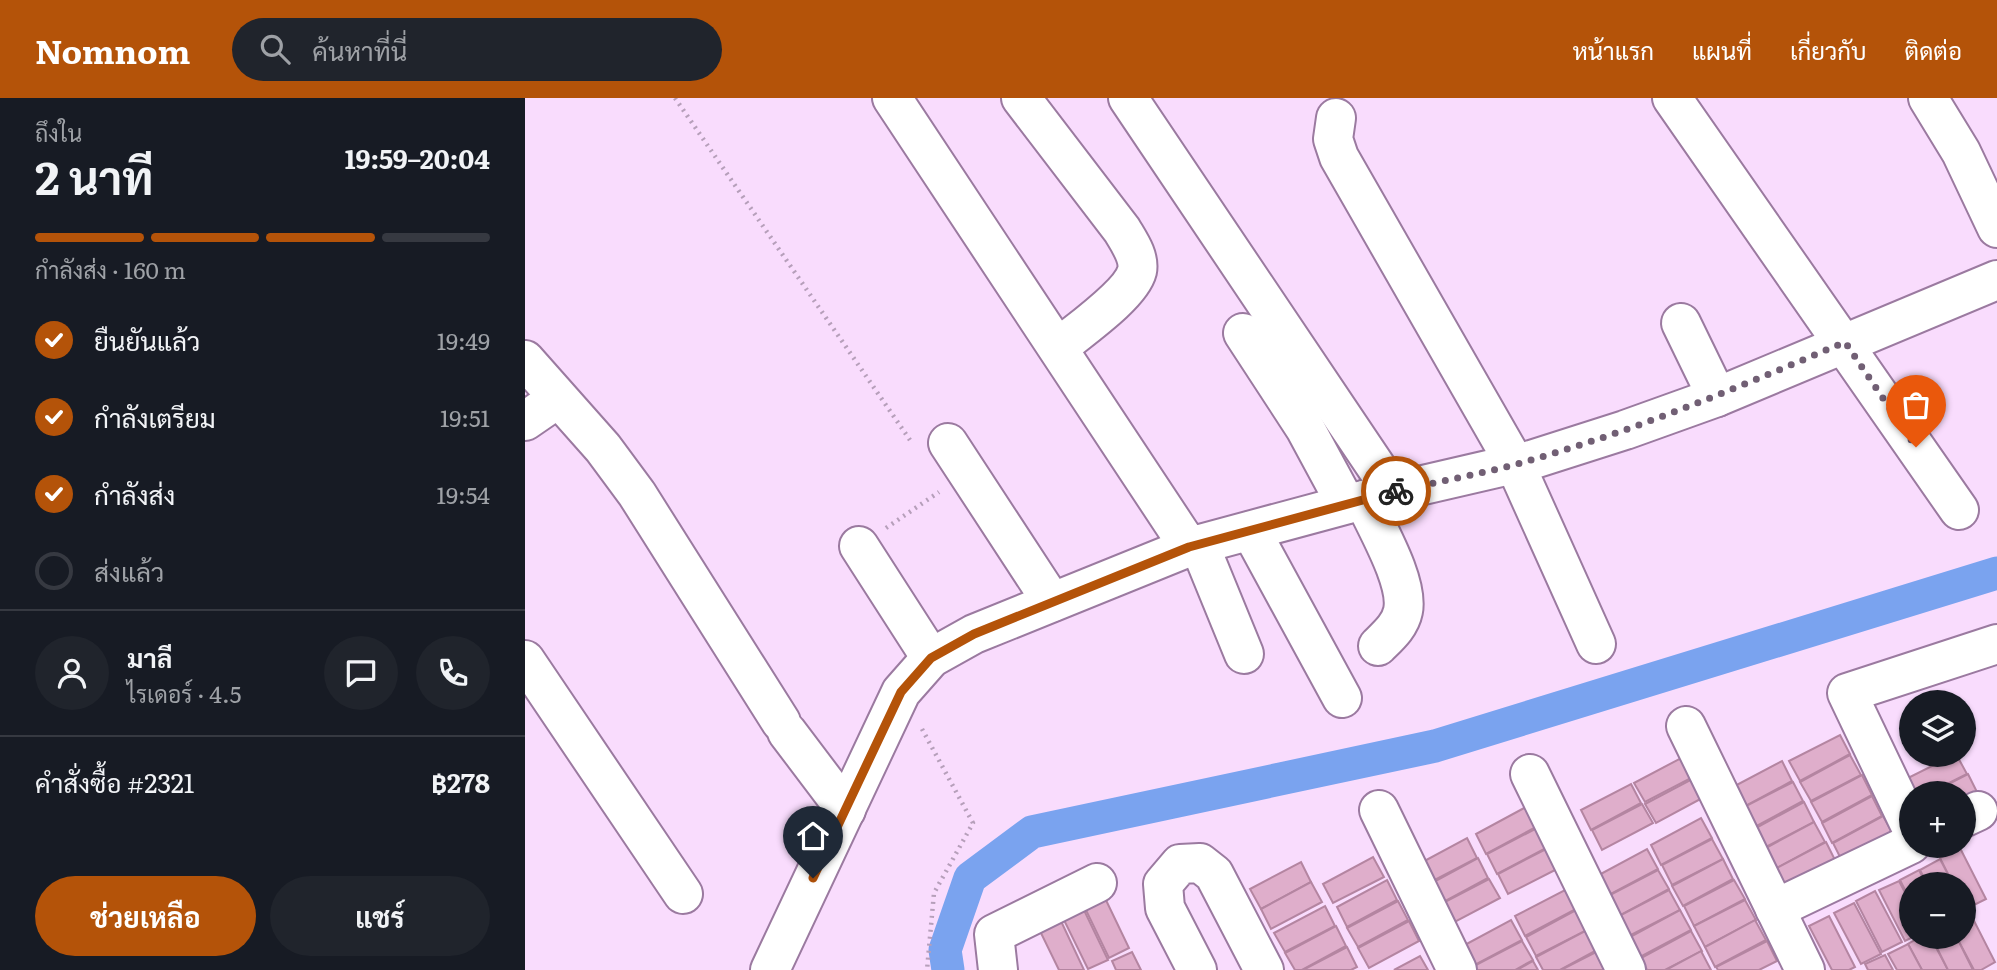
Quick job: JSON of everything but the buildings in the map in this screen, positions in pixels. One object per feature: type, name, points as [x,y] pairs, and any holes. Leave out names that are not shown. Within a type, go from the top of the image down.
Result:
[{"type":"street","points":[[892,98],[1058,348],[1194,545],[1244,654]]},
{"type":"street","points":[[1021,98],[1122,230],[1135,252],[1138,269],[1130,286],[1058,348]]},
{"type":"street","points":[[1128,98],[1368,499],[1402,587],[1403,611],[1395,629],[1378,646]]},
{"type":"street","points":[[1672,98],[1845,342],[1959,510]]},
{"type":"street","points":[[1928,98],[1961,152],[1997,228]]},
{"type":"street","points":[[1336,118],[1333,139],[1339,157],[1515,464],[1596,644]]},
{"type":"street","points":[[771,970],[901,692],[931,658],[974,634],[1194,545],[1515,464],[1625,430],[1717,397],[1997,280]]},
{"type":"street","points":[[1681,323],[1717,397]]},
{"type":"street","points":[[1243,333],[1305,428],[1368,499]]},
{"type":"street","points":[[525,360],[603,448],[637,494],[784,727],[846,810]]},
{"type":"street","points":[[525,421],[557,399]]},
{"type":"street","points":[[934,448],[1052,603]]},
{"type":"street","points":[[1251,531],[1342,698]]},
{"type":"street","points":[[859,546],[931,658]]},
{"type":"street","points":[[1899,802],[1847,693],[1997,643]]},
{"type":"street","points":[[525,660],[683,894]]},
{"type":"street","points":[[1686,726],[1804,970]]},
{"type":"street","points":[[1530,774],[1626,970]]},
{"type":"street","points":[[1379,810],[1457,970]]},
{"type":"street","points":[[1775,909],[1899,850]]},
{"type":"street","points":[[1197,970],[1165,908],[1163,884],[1180,864],[1200,863],[1214,874],[1264,970]]},
{"type":"street","points":[[998,970],[994,934],[1097,883]]},
{"type":"path","points":[[675,98],[934,448]]},
{"type":"path","points":[[859,546],[944,489]]},
{"type":"path","points":[[901,692],[973,823],[934,893],[927,970]]},
{"type":"waterway","points":[[948,970],[945,950],[970,878],[1032,832],[1435,746],[1997,573]]},
{"type":"way so far","points":[[1396,491],[1531,460],[1625,430],[1717,397],[1845,342],[1916,447]]},
{"type":"route","points":[[813,878],[901,692],[915,674],[942,650],[974,634],[1189,547],[1396,491]]}]
